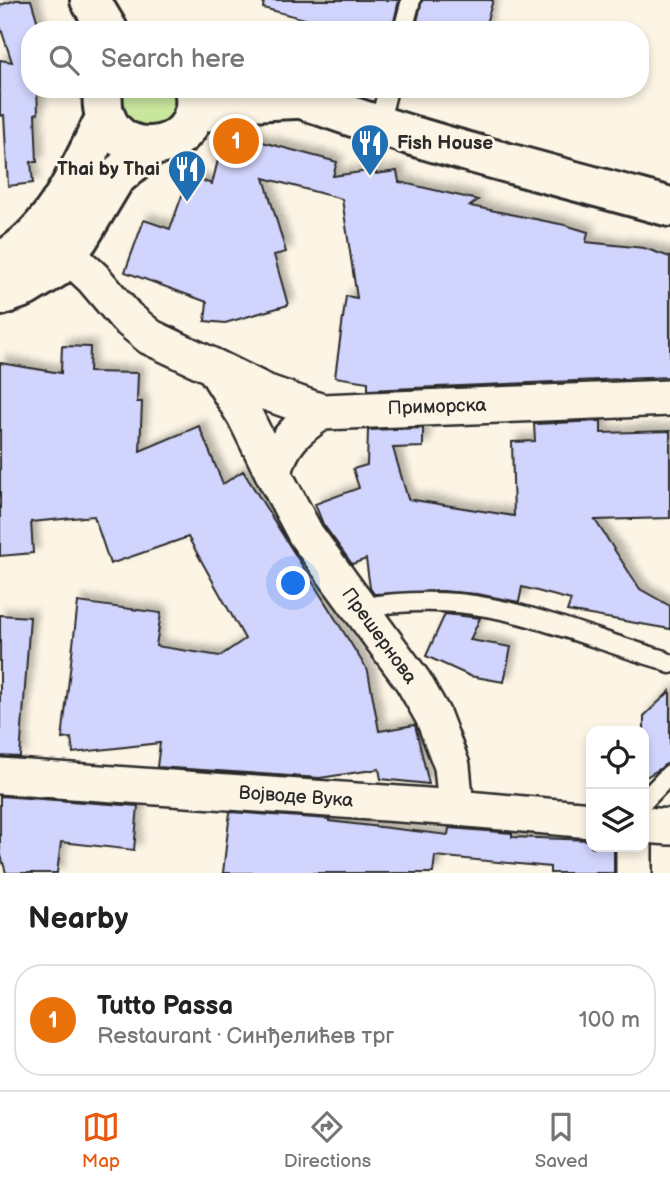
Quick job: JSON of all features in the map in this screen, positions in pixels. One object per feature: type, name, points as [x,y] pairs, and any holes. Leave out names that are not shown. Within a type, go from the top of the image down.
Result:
[{"type":"street","points":[[90,0],[103,21]]},
{"type":"street","points":[[104,103],[111,129],[133,145],[151,147],[172,141],[183,133],[194,102],[264,98]]},
{"type":"street","points":[[316,98],[383,107],[670,207]]},
{"type":"street","points":[[0,262],[29,243],[66,194],[104,103]]},
{"type":"street","points":[[0,296],[25,287],[56,268],[115,178],[151,147]]},
{"type":"street","points":[[67,254],[93,278],[126,317],[150,337],[214,367]]},
{"type":"street","name":"Приморска","points":[[214,367],[265,392],[322,412],[670,398]]},
{"type":"street","name":"Прешернова","points":[[214,367],[245,416],[306,534],[413,681],[433,716],[452,766],[456,808]]},
{"type":"street","points":[[274,475],[280,451],[288,439],[303,424],[322,412]]},
{"type":"street","name":"Војводе Вука","points":[[0,776],[586,820]]},
{"type":"street","points":[[649,825],[670,827]]},
{"type":"street","points":[[634,852],[634,873]]},
{"type":"lane","points":[[405,21],[411,0]]},
{"type":"lane","points":[[359,608],[417,601],[492,608],[527,616],[670,664]]},
{"type":"lane","points":[[649,796],[670,774]]},
{"type":"green space","points":[[117,98],[184,98],[182,120],[137,137]]},
{"type":"building","points":[[16,0],[31,0],[37,21],[21,21],[21,98],[37,98],[38,113],[35,114],[37,162],[31,162],[33,183],[8,186],[4,115],[0,116],[0,60],[12,62],[0,26],[0,5]]},
{"type":"building","points":[[264,0],[399,0],[394,21],[312,21],[263,8]]},
{"type":"building","points":[[422,0],[493,0],[487,21],[417,21]]},
{"type":"building","points":[[225,132],[337,162],[333,176],[375,170],[376,174],[397,171],[399,182],[478,200],[470,206],[588,232],[586,242],[644,248],[670,257],[670,377],[368,390],[368,382],[335,377],[346,296],[357,298],[342,199],[264,178],[286,252],[274,255],[288,305],[225,323],[205,321],[207,302],[125,272],[144,220],[170,229],[189,176],[212,184]]},
{"type":"building","points":[[62,346],[90,347],[89,372],[138,373],[137,402],[142,402],[140,451],[199,426],[223,484],[243,471],[368,671],[379,731],[415,725],[429,784],[381,779],[379,769],[320,778],[157,767],[160,743],[73,753],[71,738],[62,739],[78,602],[161,613],[156,646],[220,656],[245,639],[188,537],[110,564],[94,516],[31,522],[33,553],[0,556],[0,363],[61,373]]},
{"type":"building","points":[[601,421],[601,433],[670,431],[670,518],[595,520],[640,589],[670,606],[670,629],[567,611],[571,600],[522,587],[519,602],[442,591],[374,594],[370,588],[366,559],[352,564],[323,524],[315,504],[359,488],[353,469],[367,465],[368,430],[423,428],[423,447],[393,448],[408,499],[514,516],[512,442],[535,441],[534,424]]},
{"type":"building","points":[[445,614],[480,618],[470,640],[511,647],[504,682],[470,676],[426,656]]},
{"type":"building","points":[[0,615],[30,617],[20,757],[0,756]]},
{"type":"building","points":[[670,691],[670,763],[649,775],[649,726],[644,726],[644,716]]},
{"type":"building","points":[[0,796],[138,806],[134,850],[61,842],[57,873],[6,873],[0,852]]},
{"type":"building","points":[[230,812],[329,819],[448,835],[449,828],[512,833],[512,837],[586,840],[586,852],[614,852],[614,873],[550,873],[550,867],[435,856],[433,873],[223,873]]},
{"type":"place","name":"Tutto Passa","points":[[236,141]]},
{"type":"place","name":"Fish House","points":[[370,177]]},
{"type":"place","name":"Thai by Thai","points":[[187,203]]}]
